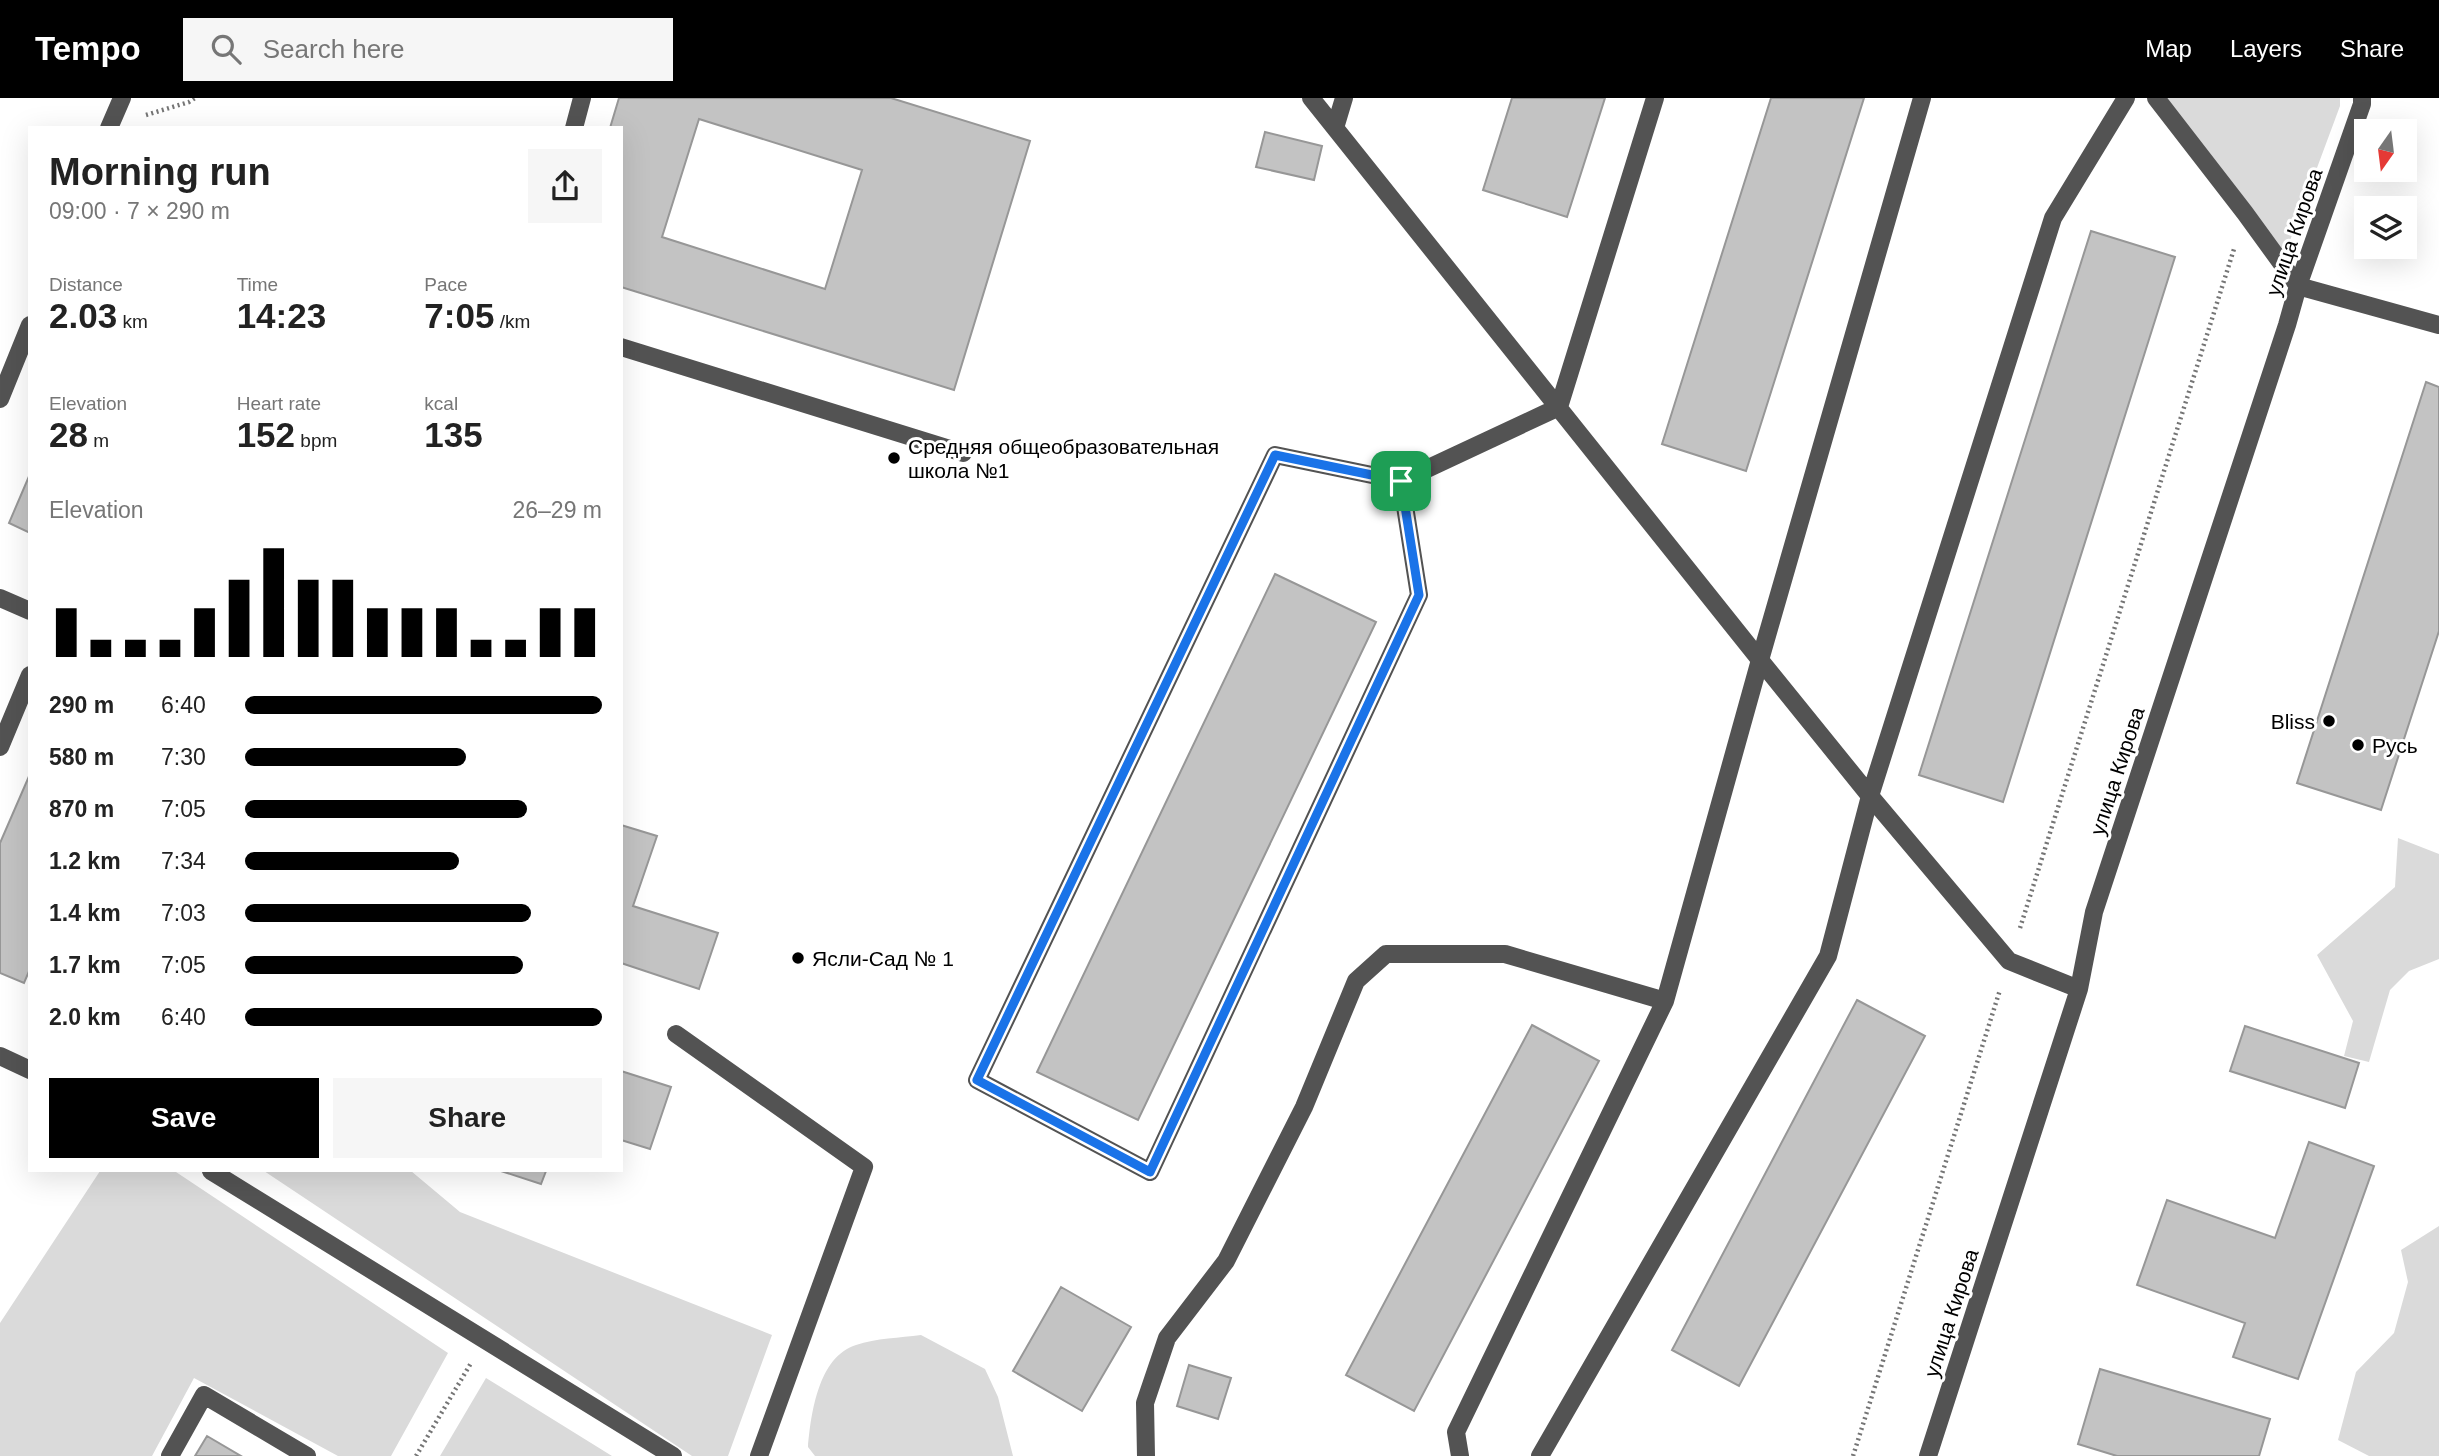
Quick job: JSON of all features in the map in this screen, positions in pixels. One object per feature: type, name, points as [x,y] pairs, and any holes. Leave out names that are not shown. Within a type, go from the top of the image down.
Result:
[{"type":"street","points":[[110,126],[122,98]]},
{"type":"street","points":[[575,126],[582,98]]},
{"type":"street","points":[[1311,98],[1760,660],[2009,961],[2079,989]]},
{"type":"street","points":[[1335,128],[1344,98]]},
{"type":"street","points":[[1401,481],[1419,595],[1150,1172],[977,1080],[1275,455],[1401,481],[1559,407],[1655,98]]},
{"type":"street","points":[[1460,1456],[1456,1432],[1665,1001],[1760,660],[1923,98]]},
{"type":"street","points":[[1540,1456],[1828,956],[1870,796],[2053,218],[2126,98]]},
{"type":"street","points":[[2156,98],[2298,286],[2439,325]]},
{"type":"street","name":"улица Кирова","points":[[1928,1456],[2079,989],[2094,912],[2298,286],[2364,100]]},
{"type":"street","points":[[0,399],[28,330]]},
{"type":"street","points":[[623,348],[963,453]]},
{"type":"street","points":[[0,598],[28,610]]},
{"type":"street","points":[[0,747],[28,680]]},
{"type":"street","points":[[1146,1456],[1145,1403],[1167,1338],[1226,1261],[1304,1107],[1356,981],[1386,954],[1505,954],[1665,1001]]},
{"type":"street","points":[[676,1034],[864,1167],[758,1456]]},
{"type":"street","points":[[0,1056],[28,1069]]},
{"type":"street","points":[[213,1172],[673,1456]]},
{"type":"street","points":[[170,1456],[204,1395],[307,1456]]},
{"type":"path","points":[[113,126],[195,98]]},
{"type":"path","points":[[1853,1456],[2245,213]]},
{"type":"path","points":[[416,1456],[484,1341]]},
{"type":"shaded area","points":[[2164,98],[2340,98],[2340,106],[2285,254]]},
{"type":"shaded area","points":[[2398,838],[2439,854],[2439,959],[2409,971],[2390,990],[2369,1062],[2344,1056],[2353,1021],[2317,955],[2395,887]]},
{"type":"shaded area","points":[[99,1172],[176,1172],[448,1353],[391,1456],[338,1456],[194,1378],[152,1456],[0,1456],[0,1323]]},
{"type":"shaded area","points":[[266,1172],[412,1172],[460,1212],[772,1335],[728,1456],[692,1456]]},
{"type":"shaded area","points":[[2439,1226],[2439,1456],[2369,1456],[2338,1440],[2356,1372],[2394,1333],[2408,1282],[2401,1250]]},
{"type":"shaded area","points":[[921,1335],[985,1369],[998,1397],[1013,1456],[815,1456],[808,1447],[814,1403],[833,1361],[843,1351],[856,1345]]},
{"type":"shaded area","points":[[486,1378],[612,1456],[440,1456]]},
{"type":"building","points":[[619,98],[891,98],[1030,141],[954,390],[623,288],[623,126],[611,126]],"holes":[[[699,119],[862,170],[825,289],[662,237]]]},
{"type":"building","points":[[1512,98],[1605,98],[1567,217],[1483,190]]},
{"type":"building","points":[[1771,98],[1864,98],[1746,471],[1662,444]]},
{"type":"building","points":[[1265,132],[1322,146],[1314,180],[1256,167]]},
{"type":"building","points":[[2091,231],[2175,257],[2003,802],[1919,775]]},
{"type":"building","points":[[2426,382],[2439,387],[2439,631],[2381,810],[2297,783]]},
{"type":"building","points":[[28,479],[28,532],[9,523]]},
{"type":"building","points":[[1275,574],[1376,622],[1138,1120],[1037,1072]]},
{"type":"building","points":[[28,779],[28,974],[24,983],[0,973],[0,843]]},
{"type":"building","points":[[623,826],[657,836],[633,906],[718,933],[699,989],[623,964]]},
{"type":"building","points":[[1857,1000],[1925,1036],[1739,1386],[1672,1350]]},
{"type":"building","points":[[1532,1025],[1599,1061],[1414,1411],[1346,1375]]},
{"type":"building","points":[[2245,1026],[2359,1063],[2345,1108],[2230,1071]]},
{"type":"building","points":[[623,1072],[671,1087],[650,1149],[623,1141]]},
{"type":"building","points":[[2309,1142],[2374,1166],[2298,1379],[2233,1357],[2245,1323],[2137,1285],[2167,1200],[2275,1238]]},
{"type":"building","points":[[504,1172],[546,1172],[541,1184]]},
{"type":"building","points":[[1061,1287],[1131,1327],[1082,1411],[1013,1371]]},
{"type":"building","points":[[1189,1365],[1231,1378],[1218,1419],[1177,1406]]},
{"type":"building","points":[[2100,1369],[2270,1419],[2259,1456],[2117,1456],[2078,1444]]},
{"type":"building","points":[[207,1436],[241,1456],[195,1456]]},
{"type":"place","name":"Средняя общеобразовательная школа №1","points":[[894,458]]},
{"type":"place","name":"Bliss","points":[[2329,721]]},
{"type":"place","name":"Русь","points":[[2358,745]]},
{"type":"place","name":"Ясли-Сад № 1","points":[[798,958]]},
{"type":"route","points":[[1275,455],[1401,481],[1419,595],[1150,1172],[977,1080],[1275,455]]}]
